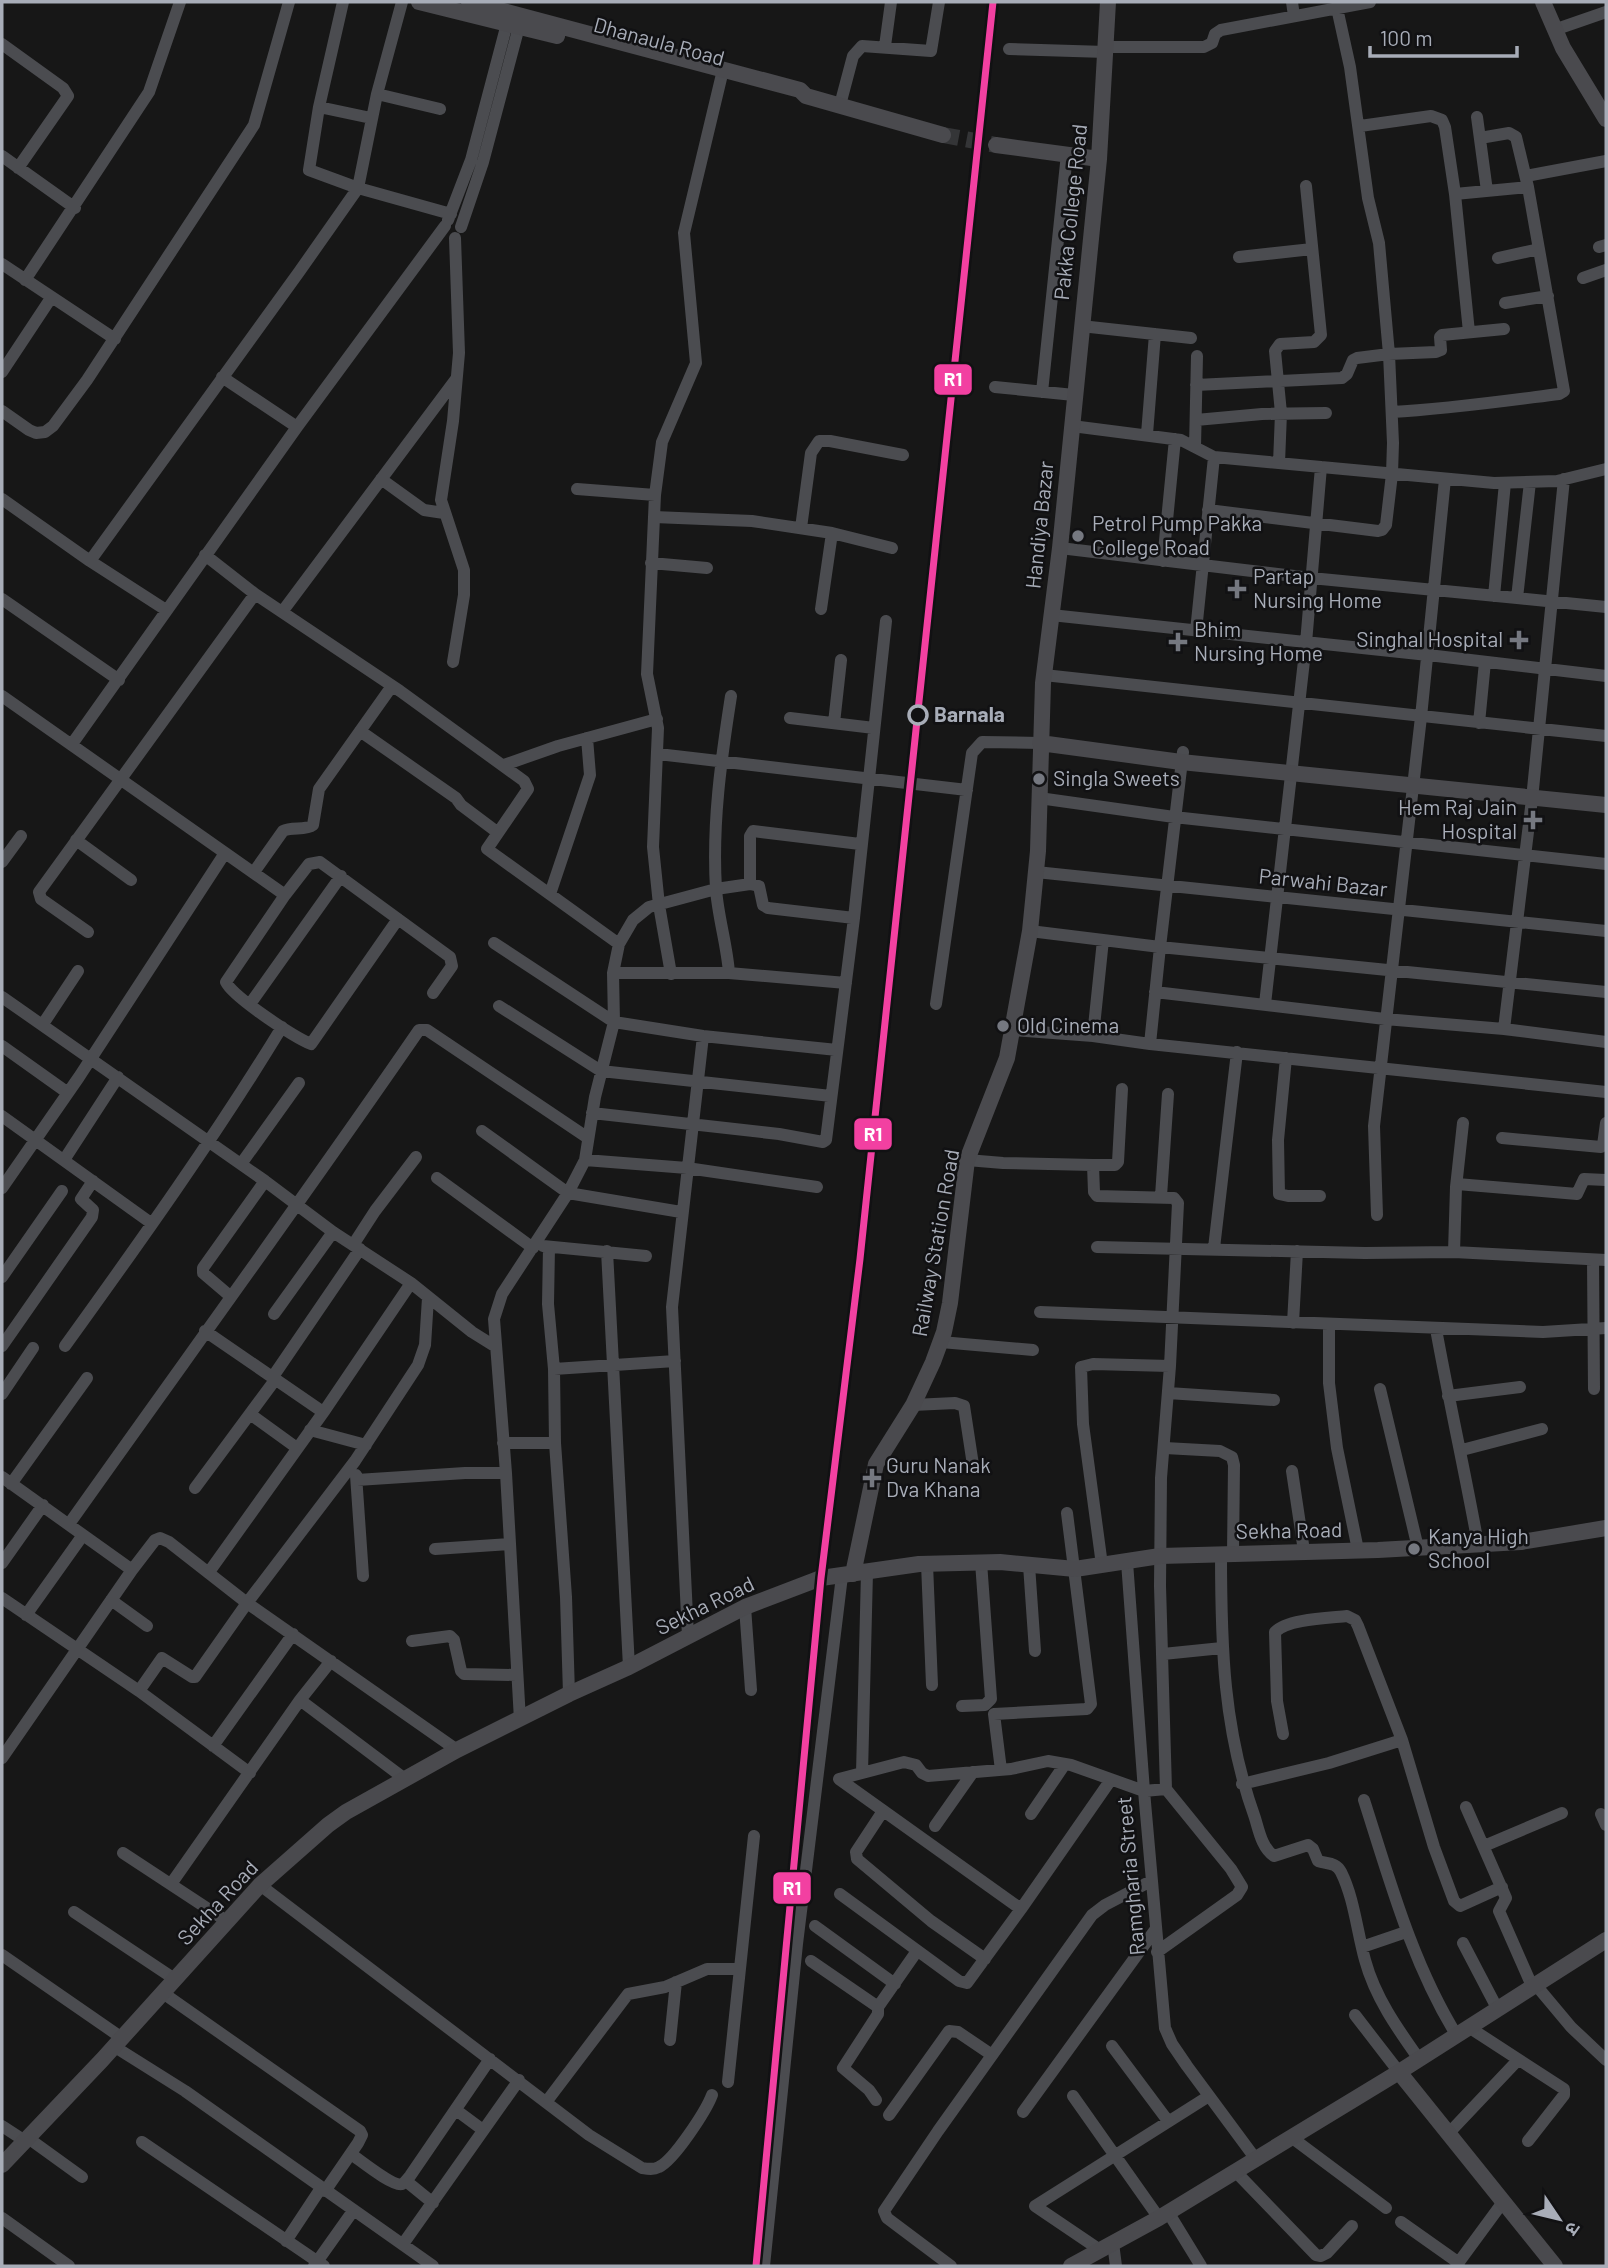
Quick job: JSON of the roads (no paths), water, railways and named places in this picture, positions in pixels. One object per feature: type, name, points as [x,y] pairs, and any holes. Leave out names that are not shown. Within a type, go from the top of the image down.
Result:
[{"type":"street","points":[[25,280],[149,92],[180,2]]},
{"type":"street","points":[[2,411],[34,432],[48,430],[87,380],[254,125],[289,2]]},
{"type":"street","points":[[343,2],[319,107],[309,171],[448,221]]},
{"type":"street","points":[[90,561],[358,188],[371,118],[402,2]]},
{"type":"street","name":"Dhanaula Road","points":[[419,2],[515,20],[722,75],[796,100],[806,96],[943,135]]},
{"type":"street","name":"Dhanaula Road","points":[[468,2],[515,20]]},
{"type":"street","points":[[884,46],[891,2]]},
{"type":"street","points":[[840,105],[856,50],[868,45],[931,51],[939,2]]},
{"type":"street","name":"Pakka College Road","points":[[1072,426],[1099,159],[1108,2]]},
{"type":"street","points":[[1292,2],[1294,16]]},
{"type":"street","points":[[1009,49],[1204,47],[1212,43],[1215,34],[1221,30],[1370,2]]},
{"type":"street","points":[[1543,2],[1563,48],[1605,114]]},
{"type":"street","points":[[1208,510],[1382,530],[1385,525],[1392,474],[1392,412],[1379,243],[1368,198],[1360,126],[1337,8]]},
{"type":"street","points":[[1554,30],[1606,12]]},
{"type":"street","points":[[72,744],[297,427],[448,221],[471,160],[515,20]]},
{"type":"street","points":[[453,662],[464,595],[464,570],[441,500],[453,421],[460,330],[458,232],[483,162],[515,20]]},
{"type":"street","points":[[2,44],[63,88],[68,96],[18,168]]},
{"type":"street","points":[[671,974],[659,905],[652,829],[658,754],[657,719],[648,674],[651,563],[655,495],[662,442],[696,363],[684,233],[722,75]]},
{"type":"street","points":[[377,94],[440,109]]},
{"type":"street","points":[[319,107],[371,118]]},
{"type":"street","points":[[1360,126],[1431,116],[1442,120],[1455,194],[1469,332]]},
{"type":"street","points":[[1477,117],[1487,191]]},
{"type":"street","points":[[1392,412],[1439,410],[1563,393],[1565,387],[1527,182],[1515,135],[1509,133],[1480,138]]},
{"type":"street","points":[[996,145],[1099,159]]},
{"type":"street","points":[[1042,392],[1068,154]]},
{"type":"street","points":[[2,156],[75,208]]},
{"type":"street","points":[[1455,194],[1487,191],[1606,161]]},
{"type":"street","points":[[1279,463],[1281,413],[1276,380],[1276,346],[1314,342],[1319,340],[1321,335],[1306,186]]},
{"type":"street","points":[[448,221],[447,235],[458,232]]},
{"type":"street","points":[[1239,257],[1312,249]]},
{"type":"street","points":[[1498,258],[1539,249]]},
{"type":"street","points":[[2,264],[115,339]]},
{"type":"street","points":[[1583,278],[1606,270]]},
{"type":"street","points":[[1505,303],[1548,296]]},
{"type":"street","points":[[2,372],[51,298]]},
{"type":"street","points":[[1081,326],[1191,338]]},
{"type":"street","points":[[1196,385],[1342,378],[1347,374],[1353,360],[1389,354],[1436,352],[1441,350],[1441,336],[1504,329]]},
{"type":"street","points":[[1147,434],[1155,334]]},
{"type":"street","points":[[1195,447],[1197,356]]},
{"type":"street","points":[[222,377],[297,427]]},
{"type":"street","points":[[282,612],[457,377]]},
{"type":"street","points":[[995,387],[1074,395]]},
{"type":"street","points":[[1196,420],[1281,413],[1326,413]]},
{"type":"street","points":[[1072,426],[1175,439],[1214,457],[1445,479],[1530,482],[1564,479],[1606,469]]},
{"type":"street","name":"Handiya Bazar","points":[[1072,426],[1051,615],[1428,655],[1606,677]]},
{"type":"street","points":[[1163,561],[1175,439]]},
{"type":"street","points":[[801,528],[811,453],[819,441],[903,454]]},
{"type":"street","points":[[1196,631],[1214,457]]},
{"type":"street","points":[[1265,1004],[1306,643],[1321,467]]},
{"type":"street","points":[[381,479],[424,510],[444,513]]},
{"type":"street","points":[[1377,1215],[1374,1126],[1428,655],[1445,479]]},
{"type":"street","points":[[1504,1028],[1533,794],[1564,479]]},
{"type":"street","points":[[1517,598],[1530,482]]},
{"type":"street","points":[[1494,596],[1505,483]]},
{"type":"street","points":[[577,489],[655,495]]},
{"type":"street","points":[[3,503],[166,610]]},
{"type":"street","points":[[654,517],[752,521],[832,533],[892,548]]},
{"type":"street","points":[[821,609],[832,533]]},
{"type":"street","points":[[1060,548],[1311,578],[1606,607]]},
{"type":"street","points":[[205,555],[255,594],[392,686],[524,781],[528,788],[487,849],[619,944]]},
{"type":"street","points":[[651,563],[707,568]]},
{"type":"street","points":[[88,932],[41,899],[38,893],[255,594]]},
{"type":"street","points":[[2,599],[119,680]]},
{"type":"street","name":"Railway Station Road","points":[[854,1574],[876,1464],[913,1405],[941,1342],[950,1303],[967,1160],[1001,1076],[1013,1030],[1030,931],[1036,872],[1040,740],[1051,615]]},
{"type":"street","points":[[592,1113],[779,1134],[824,1142],[830,1118],[854,918],[886,621]]},
{"type":"street","points":[[834,723],[841,660]]},
{"type":"street","points":[[1479,723],[1485,662]]},
{"type":"street","points":[[1044,675],[1606,736]]},
{"type":"street","points":[[254,873],[285,830],[309,828],[313,825],[319,789],[392,686]]},
{"type":"street","points":[[2,696],[285,895]]},
{"type":"street","points":[[729,974],[716,889],[715,831],[721,760],[731,696]]},
{"type":"street","points":[[790,718],[874,728]]},
{"type":"street","points":[[504,765],[657,719]]},
{"type":"street","points":[[360,731],[456,798],[461,805],[497,832]]},
{"type":"street","points":[[550,894],[590,775],[587,738]]},
{"type":"street","points":[[936,1004],[972,753],[977,745],[1040,740],[1533,794],[1606,806]]},
{"type":"street","points":[[658,754],[967,790]]},
{"type":"street","points":[[1150,1044],[1182,757]]},
{"type":"street","points":[[1533,794],[1606,796]]},
{"type":"street","points":[[1039,798],[1174,817],[1606,864]]},
{"type":"street","points":[[750,884],[750,836],[753,831],[860,844]]},
{"type":"street","points":[[2,862],[21,836]]},
{"type":"street","points":[[76,840],[131,880]]},
{"type":"street","points":[[2,1188],[68,1093],[225,853]]},
{"type":"street","points":[[398,919],[311,1044],[230,990],[226,980],[285,895],[312,862],[323,863],[341,876],[398,919],[452,960],[452,966],[433,993]]},
{"type":"street","name":"Parwahi Bazar","points":[[1036,872],[1606,932]]},
{"type":"street","points":[[250,1004],[341,876]]},
{"type":"street","points":[[520,1720],[494,1319],[498,1302],[539,1247],[585,1160],[592,1113],[614,1022],[613,973],[619,944],[637,916],[645,909],[716,889],[750,884],[759,886],[763,905],[768,908],[854,918]]},
{"type":"street","points":[[1030,931],[1160,947],[1272,956],[1606,992]]},
{"type":"street","points":[[1093,1036],[1103,940]]},
{"type":"street","points":[[494,943],[614,1022],[703,1036],[837,1050]]},
{"type":"street","points":[[43,1024],[78,971]]},
{"type":"street","points":[[613,973],[729,974],[846,983]]},
{"type":"street","points":[[1155,992],[1385,1019],[1504,1028],[1606,1042]]},
{"type":"street","points":[[2,996],[208,1140],[333,1232],[411,1283],[472,1332],[496,1346]]},
{"type":"street","points":[[499,1006],[601,1071],[831,1096]]},
{"type":"street","points":[[65,1346],[235,1102],[282,1027]]},
{"type":"street","points":[[69,1524],[295,1204],[352,1129],[420,1029],[427,1030],[588,1138]]},
{"type":"street","points":[[1013,1030],[1093,1036],[1606,1092]]},
{"type":"street","points":[[688,1636],[672,1307],[703,1036]]},
{"type":"street","points":[[2,1046],[68,1093]]},
{"type":"street","points":[[1214,1248],[1237,1052]]},
{"type":"street","points":[[1286,1058],[1278,1140],[1279,1194],[1320,1196]]},
{"type":"street","points":[[64,1160],[118,1077]]},
{"type":"street","points":[[241,1164],[299,1083]]},
{"type":"street","points":[[967,1160],[1115,1166],[1118,1163],[1122,1089]]},
{"type":"street","points":[[1161,1196],[1168,1094]]},
{"type":"street","points":[[2,1116],[151,1223]]},
{"type":"street","points":[[1454,1252],[1462,1123]]},
{"type":"street","points":[[1502,1138],[1601,1147],[1606,1124]]},
{"type":"street","points":[[482,1131],[568,1193],[681,1212]]},
{"type":"street","points":[[195,1488],[274,1379],[356,1247],[375,1210],[416,1157]]},
{"type":"street","points":[[585,1160],[687,1168],[817,1187]]},
{"type":"street","points":[[1093,1165],[1092,1185],[1097,1196],[1161,1196],[1174,1198],[1178,1203],[1161,1479],[1160,1556],[1166,1790],[1231,1869],[1242,1887],[1232,1899],[1157,1952]]},
{"type":"street","points":[[437,1178],[539,1247],[646,1255]]},
{"type":"street","points":[[1457,1184],[1577,1194],[1584,1179],[1606,1180]]},
{"type":"street","points":[[2,1346],[92,1217],[93,1210],[81,1199],[93,1181]]},
{"type":"street","points":[[230,1296],[206,1278],[204,1268],[265,1181]]},
{"type":"street","points":[[2,1277],[62,1191]]},
{"type":"street","points":[[274,1314],[333,1232]]},
{"type":"street","points":[[539,1247],[554,1369],[555,1443],[565,1583],[569,1694]]},
{"type":"street","points":[[1097,1247],[1454,1252],[1600,1260],[1600,1371],[1594,1389]]},
{"type":"street","points":[[607,1251],[629,1667]]},
{"type":"street","points":[[1293,1323],[1297,1251]]},
{"type":"street","points":[[209,1573],[411,1283]]},
{"type":"street","points":[[139,1691],[162,1658],[194,1678],[247,1603],[355,1461],[420,1359],[425,1345],[428,1298]]},
{"type":"street","points":[[1040,1312],[1436,1329],[1543,1332],[1600,1329]]},
{"type":"street","points":[[1329,1325],[1329,1383],[1337,1448],[1358,1550]]},
{"type":"street","points":[[1436,1329],[1448,1396],[1462,1450],[1478,1544]]},
{"type":"street","points":[[205,1331],[323,1412]]},
{"type":"street","points":[[941,1342],[1032,1350]]},
{"type":"street","points":[[2,1394],[33,1348]]},
{"type":"street","points":[[554,1369],[675,1361]]},
{"type":"street","points":[[1102,1565],[1083,1424],[1079,1375],[1081,1367],[1093,1364],[1170,1366]]},
{"type":"street","points":[[87,1378],[5,1481],[43,1505],[132,1570]]},
{"type":"street","points":[[1448,1396],[1520,1387]]},
{"type":"street","points":[[1380,1389],[1418,1548]]},
{"type":"street","points":[[1168,1394],[1274,1400]]},
{"type":"street","points":[[913,1405],[955,1403],[964,1406],[973,1465]]},
{"type":"street","points":[[250,1414],[297,1448]]},
{"type":"street","points":[[1462,1450],[1542,1429]]},
{"type":"street","points":[[310,1430],[366,1444]]},
{"type":"street","points":[[503,1443],[555,1443]]},
{"type":"street","points":[[1165,1448],[1220,1451],[1232,1457],[1234,1465],[1222,1648],[1225,1692],[1242,1784],[1263,1843],[1270,1854],[1278,1856],[1308,1845],[1313,1849],[1318,1861],[1332,1863],[1339,1868],[1365,1961],[1382,2002],[1419,2059]]},
{"type":"street","points":[[355,1461],[363,1576]]},
{"type":"street","points":[[1292,1471],[1304,1551]]},
{"type":"street","points":[[357,1480],[506,1473]]},
{"type":"street","points":[[2,1563],[43,1505]]},
{"type":"street","points":[[1000,1770],[994,1714],[1087,1709],[1091,1704],[1067,1513]]},
{"type":"street","name":"Sekha Road","points":[[2,2165],[176,1980],[261,1885],[328,1825],[457,1750],[629,1667],[745,1607],[821,1578],[927,1564],[981,1562],[1075,1569],[1160,1556],[1521,1542],[1606,1528]]},
{"type":"street","points":[[26,1615],[83,1535]]},
{"type":"street","points":[[2,1758],[132,1570],[155,1540],[160,1538],[169,1542],[247,1603],[457,1750]]},
{"type":"street","points":[[435,1549],[510,1545]]},
{"type":"street","points":[[962,1706],[985,1705],[991,1699],[981,1562]]},
{"type":"street","name":"Ramgharia Street","points":[[1127,1562],[1143,1791],[1165,2028],[1172,2044],[1255,2158]]},
{"type":"street","points":[[927,1564],[932,1685]]},
{"type":"street","points":[[1029,1564],[1035,1651]]},
{"type":"street","points":[[854,1574],[862,1773]]},
{"type":"street","points":[[764,2266],[797,1944],[818,1782],[854,1574]]},
{"type":"street","points":[[2,1598],[139,1691],[250,1773]]},
{"type":"street","points":[[111,1600],[148,1626]]},
{"type":"street","points":[[745,1607],[751,1690]]},
{"type":"street","points":[[1283,1734],[1276,1701],[1275,1632],[1290,1624],[1347,1616],[1355,1620],[1402,1740],[1434,1847],[1456,1904],[1460,1906],[1502,1888]]},
{"type":"street","points":[[213,1745],[293,1634]]},
{"type":"street","points":[[412,1641],[450,1636],[454,1640],[464,1674],[516,1675]]},
{"type":"street","points":[[1163,1654],[1222,1648]]},
{"type":"street","points":[[171,1884],[300,1700],[331,1661]]},
{"type":"street","points":[[300,1700],[405,1779]]},
{"type":"street","points":[[1242,1784],[1329,1763],[1402,1740]]},
{"type":"street","points":[[818,1782],[904,1762],[916,1765],[924,1775],[1000,1770],[1048,1761],[1065,1764],[1143,1791],[1166,1790]]},
{"type":"street","points":[[1031,1814],[1065,1764]]},
{"type":"street","points":[[935,1826],[974,1772]]},
{"type":"street","points":[[839,1779],[1021,1909]]},
{"type":"street","points":[[840,1894],[965,1984],[970,1981],[1110,1781]]},
{"type":"street","points":[[1364,1800],[1406,1932],[1427,1983],[1463,2032],[1518,2060],[1565,2090],[1564,2095],[1528,2141]]},
{"type":"street","points":[[1466,1807],[1506,1900],[1499,1910],[1533,1985],[1606,2060]]},
{"type":"street","points":[[883,1811],[856,1852],[857,1859],[932,1922],[985,1959]]},
{"type":"street","points":[[1484,1846],[1562,1813]]},
{"type":"street","points":[[728,2082],[754,1836]]},
{"type":"street","points":[[123,1853],[228,1922]]},
{"type":"street","points":[[951,2266],[887,2218],[884,2211],[1092,1915],[1111,1901],[1152,1881]]},
{"type":"street","points":[[261,1885],[547,2101],[589,2136],[638,2166],[648,2169],[660,2166],[672,2155],[698,2122],[712,2095]]},
{"type":"street","points":[[74,1912],[176,1980]]},
{"type":"street","points":[[815,1926],[895,1984]]},
{"type":"street","points":[[1023,2112],[1155,1930]]},
{"type":"street","points":[[1362,1947],[1406,1932]]},
{"type":"street","points":[[1071,2266],[1164,2215],[1399,2072],[1606,1940]]},
{"type":"street","points":[[1463,1943],[1497,2008]]},
{"type":"street","points":[[876,2100],[869,2090],[843,2067],[878,2014],[878,2007],[917,1951]]},
{"type":"street","points":[[2,1955],[185,2091],[433,2266]]},
{"type":"street","points":[[811,1961],[878,2007]]},
{"type":"street","points":[[547,2101],[625,1996],[631,1992],[665,1987],[707,1969],[740,1969]]},
{"type":"street","points":[[670,2040],[676,1982]]},
{"type":"street","points":[[163,1993],[360,2131],[361,2138],[351,2154],[286,2241]]},
{"type":"street","points":[[1355,2015],[1556,2266]]},
{"type":"street","points":[[889,2115],[949,2031],[958,2032],[992,2055]]},
{"type":"street","points":[[1112,2046],[1168,2121]]},
{"type":"street","points":[[351,2154],[397,2184],[406,2181],[490,2059]]},
{"type":"street","points":[[1448,2134],[1518,2060]]},
{"type":"street","points":[[403,2244],[519,2080]]},
{"type":"street","points":[[1073,2096],[1113,2155],[1164,2215],[1200,2266]]},
{"type":"street","points":[[1116,2266],[1107,2246],[1035,2206],[1209,2096]]},
{"type":"street","points":[[456,2110],[483,2130]]},
{"type":"street","points":[[2,2126],[82,2177]]},
{"type":"street","points":[[1291,2137],[1386,2208]]},
{"type":"street","points":[[142,2142],[318,2265],[353,2211]]},
{"type":"street","points":[[1235,2171],[1316,2256],[1327,2253],[1352,2226]]},
{"type":"street","points":[[406,2181],[433,2203]]},
{"type":"street","points":[[1401,2222],[1458,2265],[1503,2202]]},
{"type":"street","points":[[2,2218],[69,2266]]},
{"type":"tunnel","points":[[943,135],[996,145]]},
{"type":"place","name":"Petrol Pump Pakka College Road","points":[[1078,536]]},
{"type":"place","name":"Partap Nursing Home","points":[[1237,589]]},
{"type":"place","name":"Singhal Hospital","points":[[1519,640]]},
{"type":"place","name":"Bhim Nursing Home","points":[[1178,642]]},
{"type":"place","name":"Barnala","points":[[918,715]]},
{"type":"place","name":"Singla Sweets","points":[[1039,779]]},
{"type":"place","name":"Hem Raj Jain Hospital","points":[[1533,820]]},
{"type":"place","name":"Old Cinema","points":[[1003,1026]]},
{"type":"place","name":"Guru Nanak Dva Khana","points":[[872,1478]]},
{"type":"place","name":"Kanya High School","points":[[1414,1549]]}]
